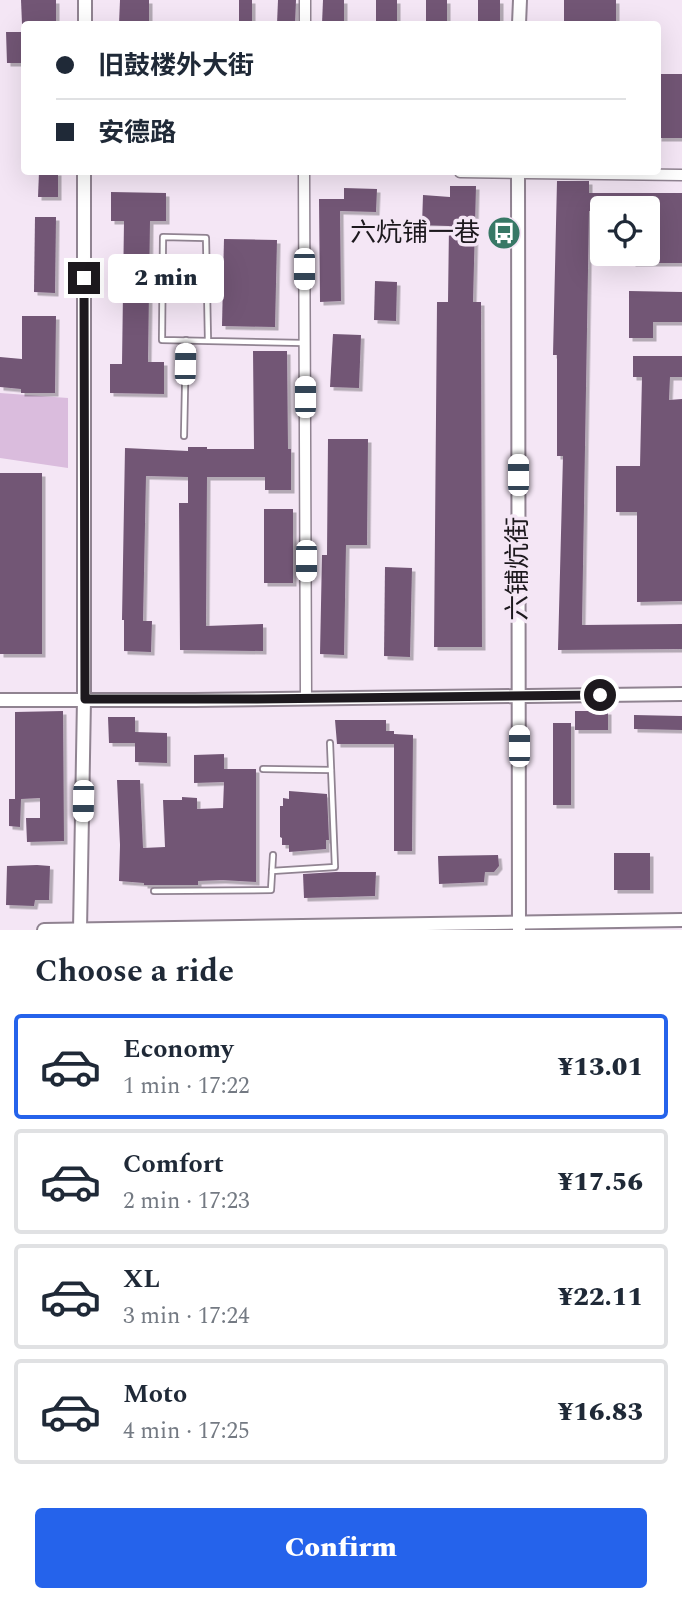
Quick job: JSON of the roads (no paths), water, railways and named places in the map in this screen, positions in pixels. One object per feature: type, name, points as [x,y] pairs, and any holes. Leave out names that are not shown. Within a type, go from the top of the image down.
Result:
[{"type":"street","points":[[85,0],[85,21]]},
{"type":"street","points":[[305,0],[305,21]]},
{"type":"street","points":[[519,21],[520,0]]},
{"type":"street","points":[[80,929],[85,699],[84,175]]},
{"type":"street","points":[[304,175],[306,698]]},
{"type":"street","name":"六铺炕街","points":[[518,175],[519,927]]},
{"type":"street","points":[[661,175],[682,175]]},
{"type":"street","points":[[0,700],[682,694]]},
{"type":"street","points":[[44,930],[519,927],[682,920]]},
{"type":"lane","points":[[208,341],[206,238],[163,237],[162,340],[186,340],[208,341],[304,343]]},
{"type":"lane","points":[[184,436],[186,340]]},
{"type":"lane","points":[[272,871],[335,867],[330,743]]},
{"type":"lane","points":[[263,769],[331,769]]},
{"type":"lane","points":[[154,891],[271,890],[273,855]]},
{"type":"place","name":"六炕铺一巷","points":[[504,233]]}]
